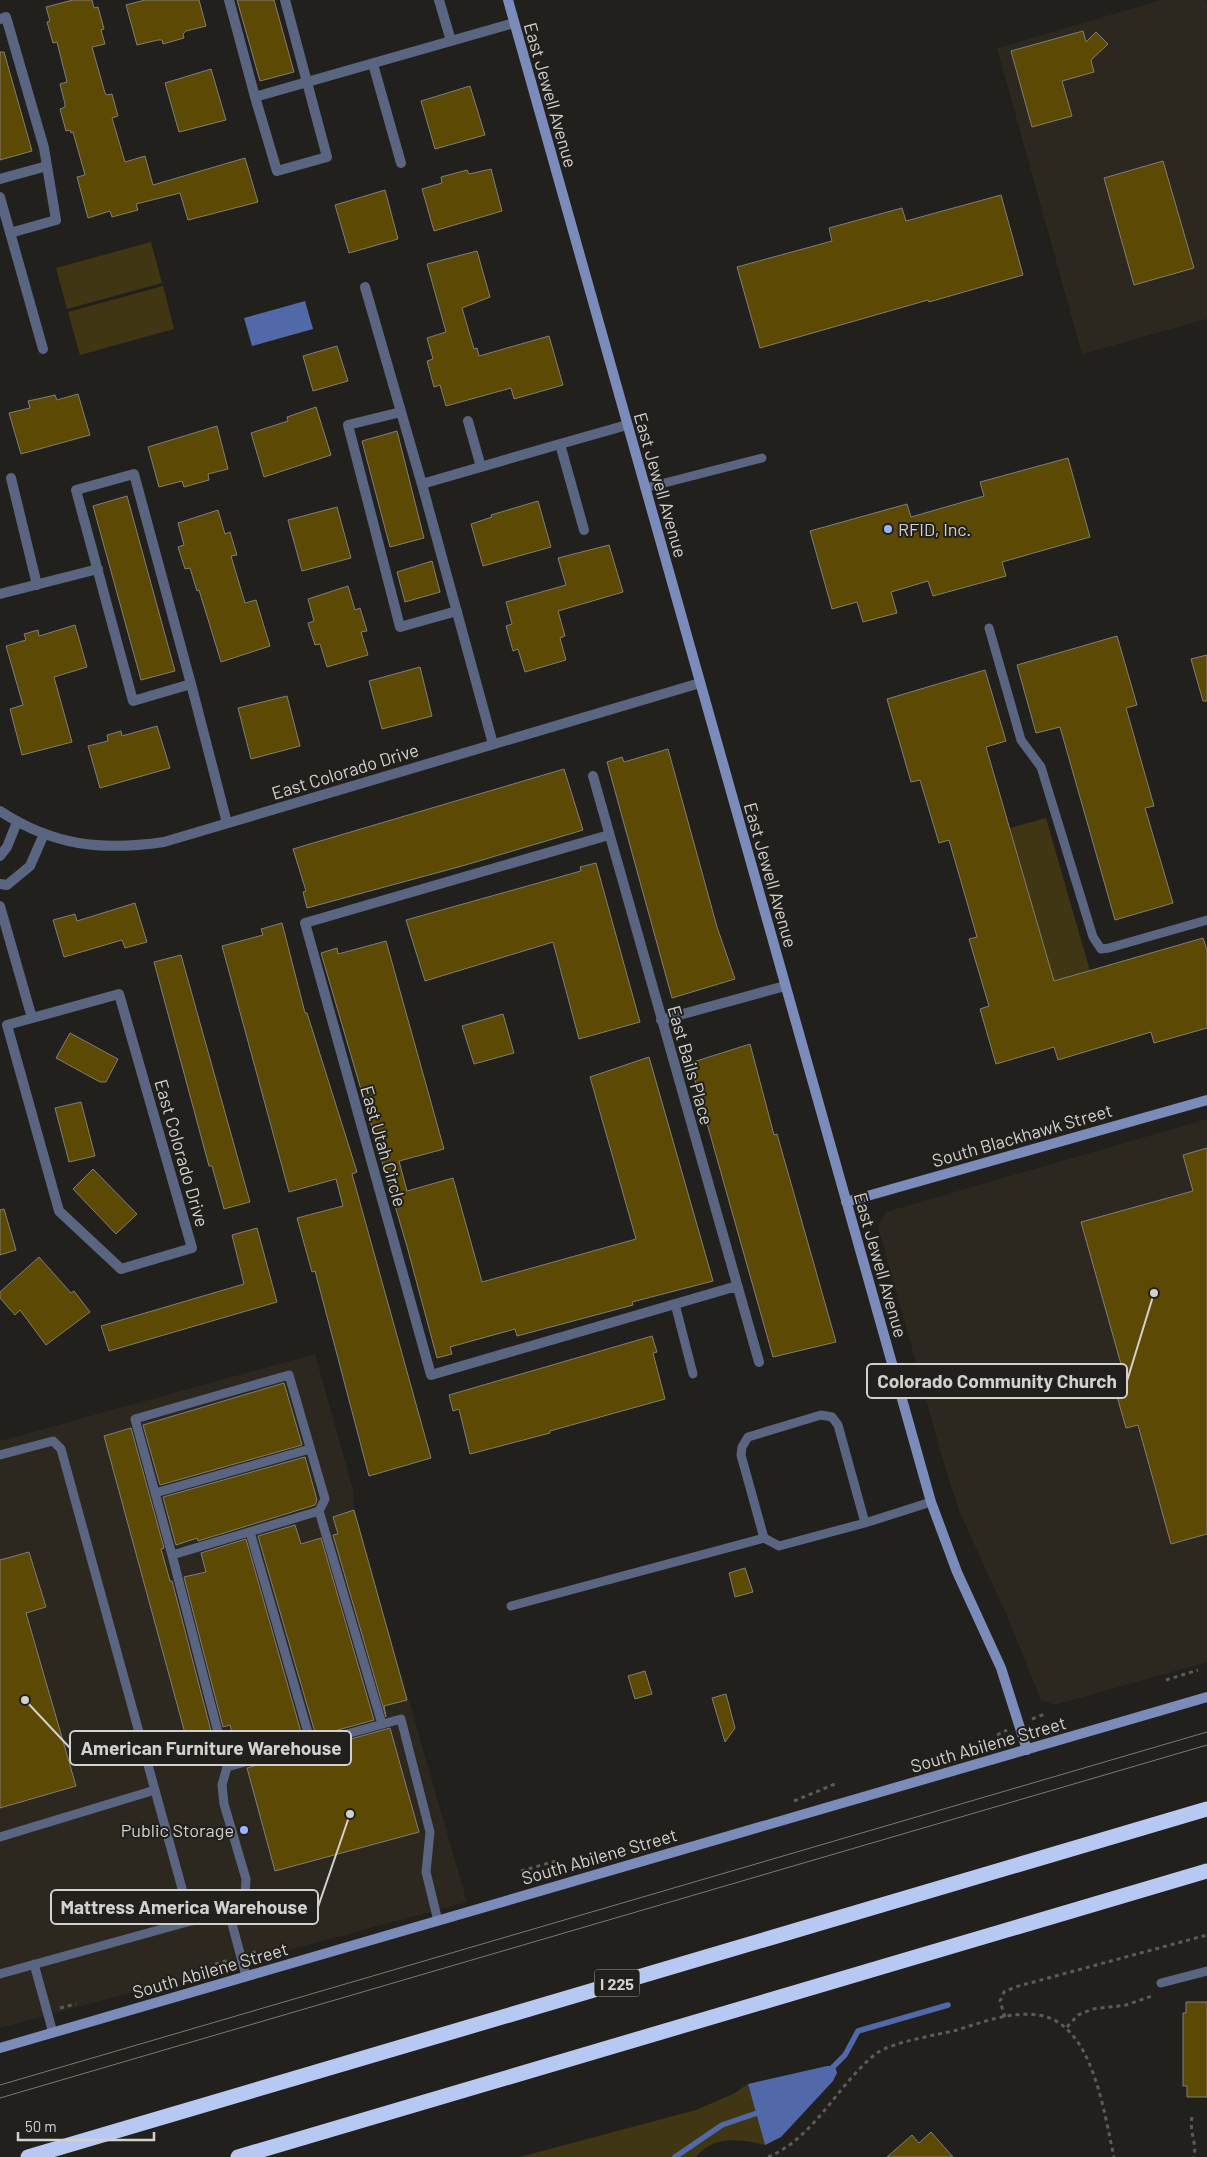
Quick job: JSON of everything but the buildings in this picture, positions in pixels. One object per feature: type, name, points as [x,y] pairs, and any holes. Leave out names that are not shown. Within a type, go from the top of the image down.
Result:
[{"type":"highway","name":"I 225","points":[[28,2157],[1207,1809]]},
{"type":"highway","points":[[238,2157],[1207,1871]]},
{"type":"street","points":[[229,0],[277,171],[327,157],[285,0]]},
{"type":"street","points":[[440,0],[451,40]]},
{"type":"street","name":"East Jewell Avenue","points":[[508,0],[931,1502],[957,1572],[1001,1668],[1027,1750]]},
{"type":"street","points":[[0,19],[6,17],[47,166],[56,220],[10,233]]},
{"type":"street","points":[[255,97],[514,22]]},
{"type":"street","points":[[373,64],[401,163]]},
{"type":"street","points":[[0,179],[47,166]]},
{"type":"street","points":[[0,197],[43,350]]},
{"type":"street","points":[[365,288],[422,484],[493,744]]},
{"type":"street","points":[[401,412],[348,425],[400,627],[457,611]]},
{"type":"street","points":[[468,421],[481,467]]},
{"type":"street","points":[[422,484],[627,425]]},
{"type":"street","points":[[560,444],[584,530]]},
{"type":"street","points":[[191,684],[133,701],[76,490],[134,474],[191,684],[227,823]]},
{"type":"street","points":[[11,478],[37,585]]},
{"type":"street","points":[[0,594],[98,570]]},
{"type":"street","name":"East Colorado Drive","points":[[0,811],[17,822],[44,834],[78,844],[132,847],[164,842],[700,683]]},
{"type":"street","name":"East Bails Place","points":[[593,776],[759,1362]]},
{"type":"street","points":[[0,856],[7,847],[17,822]]},
{"type":"street","points":[[0,884],[8,885],[30,866],[44,834]]},
{"type":"street","name":"East Utah Circle","points":[[609,835],[305,923],[431,1376],[737,1286]]},
{"type":"street","points":[[0,906],[32,1018]]},
{"type":"street","points":[[661,1020],[785,986]]},
{"type":"street","name":"East Colorado Drive","points":[[119,994],[192,1248],[121,1269],[59,1211],[7,1025],[32,1018],[119,994]]},
{"type":"street","name":"South Blackhawk Street","points":[[846,1202],[1207,1100]]},
{"type":"street","name":"South Abilene Street","points":[[0,2048],[1207,1697]]},
{"type":"lane","points":[[645,488],[762,458]]},
{"type":"lane","points":[[989,628],[1021,740],[1041,767],[1093,937],[1101,949],[1207,920]]},
{"type":"lane","points":[[675,1304],[693,1374]]},
{"type":"lane","points":[[0,1974],[192,1921],[230,1916],[245,1897],[246,1878],[224,1804],[222,1785],[227,1766],[135,1419],[289,1375],[325,1499],[319,1511],[382,1724]]},
{"type":"lane","points":[[764,1538],[741,1455],[742,1447],[748,1437],[821,1415],[832,1417],[838,1425],[865,1523]]},
{"type":"lane","points":[[0,1455],[53,1441],[61,1449],[192,1921]]},
{"type":"lane","points":[[155,1493],[310,1449]]},
{"type":"lane","points":[[511,1606],[764,1538],[779,1546],[865,1523],[931,1502]]},
{"type":"lane","points":[[172,1555],[319,1511]]},
{"type":"lane","points":[[250,1532],[311,1743]]},
{"type":"lane","points":[[227,1766],[400,1719],[430,1832],[426,1872],[438,1921]]},
{"type":"lane","points":[[0,1837],[155,1790]]},
{"type":"lane","points":[[230,1916],[246,1976]]},
{"type":"lane","points":[[34,1964],[53,2033]]},
{"type":"lane","points":[[1161,1983],[1207,1971]]},
{"type":"path","points":[[1166,1680],[1198,1670]]},
{"type":"path","points":[[794,1801],[835,1784]]},
{"type":"path","points":[[521,1871],[556,1861]]},
{"type":"path","points":[[1005,2017],[1000,2001],[1004,1992],[1207,1936]]},
{"type":"path","points":[[1067,2027],[1078,2015],[1152,1996]]},
{"type":"path","points":[[768,2157],[788,2147],[866,2063],[883,2049],[1005,2017],[1038,2015],[1054,2019],[1067,2027],[1081,2048],[1095,2079],[1114,2157]]},
{"type":"path","points":[[1192,2117],[1190,2126],[1195,2152],[1194,2157]]},
{"type":"shaded area","points":[[1162,0],[1206,0],[1207,4],[1207,319],[1082,354],[997,48]]},
{"type":"shaded area","points":[[151,242],[162,283],[67,309],[56,268]]},
{"type":"shaded area","points":[[163,286],[174,329],[80,355],[68,312]]},
{"type":"shaded area","points":[[1046,818],[1090,971],[1054,981],[1010,828]]},
{"type":"shaded area","points":[[1207,1119],[1207,1662],[1055,1705],[1041,1700],[1008,1618],[960,1513],[946,1471],[878,1226],[886,1212]]},
{"type":"shaded area","points":[[315,1354],[353,1490],[354,1510],[467,1902],[0,2028],[0,1441]]},
{"type":"shaded area","points":[[748,2084],[765,2145],[728,2140],[711,2145],[696,2157],[520,2157],[696,2110],[733,2094]]},
{"type":"water","points":[[305,301],[313,329],[252,346],[244,318]]},
{"type":"water","points":[[827,2066],[835,2066],[837,2073],[833,2081],[781,2137],[765,2145],[748,2084]]},
{"type":"waterway","points":[[830,2070],[845,2055],[858,2031],[948,2005]]},
{"type":"waterway","points":[[675,2157],[722,2125],[763,2111]]},
{"type":"tram line","points":[[0,2085],[1207,1732]]},
{"type":"tram line","points":[[0,2098],[1207,1745]]},
{"type":"place","name":"RFID, Inc.","points":[[888,529]]},
{"type":"place","name":"Colorado Community Church","points":[[1154,1293]]},
{"type":"place","name":"American Furniture Warehouse","points":[[25,1700]]},
{"type":"place","name":"Mattress America Warehouse","points":[[350,1814]]},
{"type":"place","name":"Public Storage","points":[[244,1830]]}]
